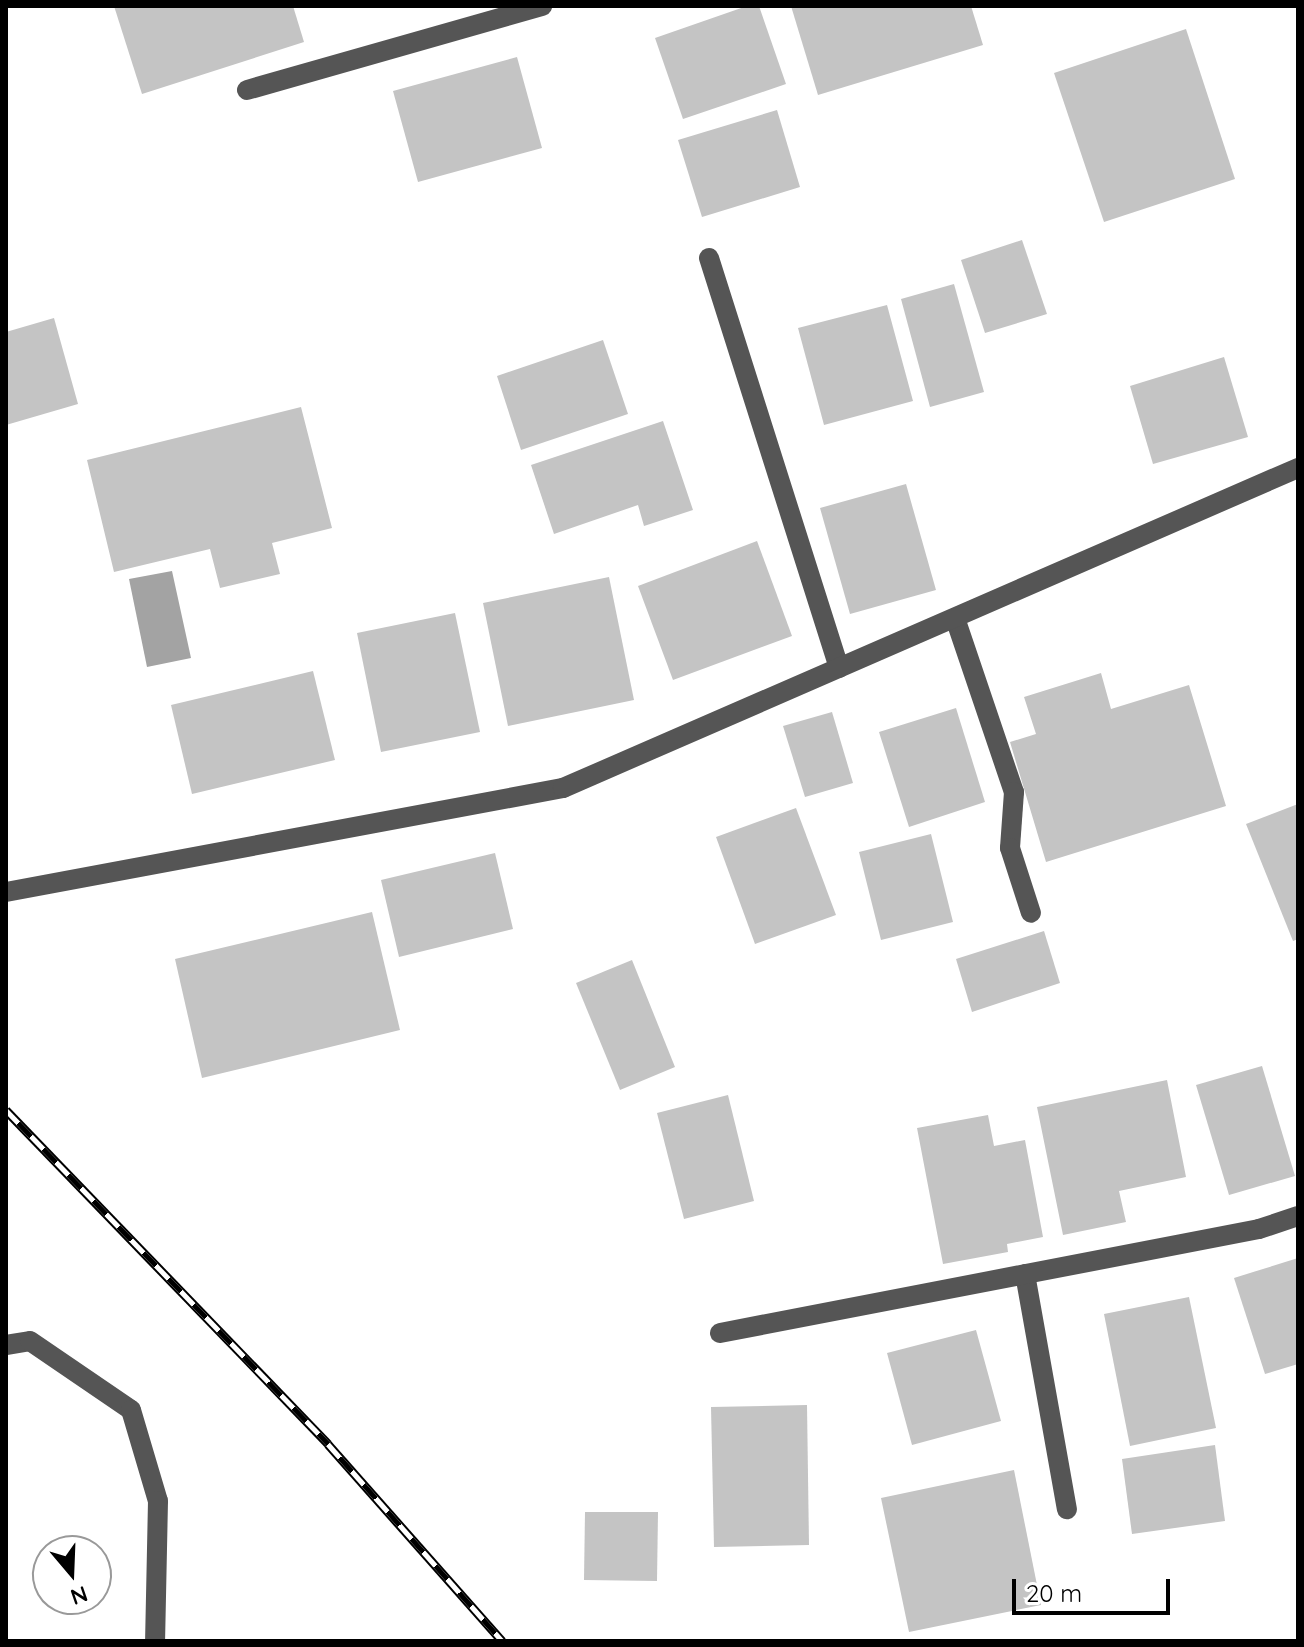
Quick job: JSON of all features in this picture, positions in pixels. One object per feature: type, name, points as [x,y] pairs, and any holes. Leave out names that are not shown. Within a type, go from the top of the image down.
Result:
[{"type":"street","points":[[247,90],[542,6]]},
{"type":"street","points":[[709,258],[839,668]]},
{"type":"street","points":[[6,892],[563,788],[1298,468]]},
{"type":"street","points":[[955,618],[1014,792],[1010,848],[1031,913]]},
{"type":"street","points":[[720,1333],[1025,1274],[1298,1216]]},
{"type":"street","points":[[1025,1274],[1067,1509]]},
{"type":"street","points":[[6,1345],[30,1341],[131,1410],[158,1501],[155,1641]]},
{"type":"shaded area","points":[[172,571],[191,658],[147,667],[129,579]]},
{"type":"building","points":[[114,6],[293,6],[304,42],[142,94]]},
{"type":"building","points":[[747,6],[759,6],[786,84],[683,119],[655,38]]},
{"type":"building","points":[[791,6],[971,6],[983,45],[818,95]]},
{"type":"building","points":[[1186,29],[1235,179],[1104,222],[1054,73]]},
{"type":"building","points":[[517,57],[542,148],[418,182],[393,91]]},
{"type":"building","points":[[777,110],[800,187],[702,217],[678,140]]},
{"type":"building","points":[[1022,240],[1047,314],[985,333],[961,260]]},
{"type":"building","points":[[954,284],[984,392],[930,407],[901,299]]},
{"type":"building","points":[[887,305],[913,401],[824,425],[798,328]]},
{"type":"building","points":[[54,318],[78,404],[6,425],[6,332]]},
{"type":"building","points":[[603,340],[628,414],[521,450],[497,376]]},
{"type":"building","points":[[1224,357],[1248,437],[1153,464],[1130,386]]},
{"type":"building","points":[[301,407],[332,528],[272,543],[280,574],[220,588],[210,549],[114,572],[87,460]]},
{"type":"building","points":[[663,421],[693,510],[644,526],[638,505],[554,534],[531,465]]},
{"type":"building","points":[[906,484],[936,590],[850,614],[820,508]]},
{"type":"building","points":[[757,541],[792,636],[673,680],[638,586]]},
{"type":"building","points":[[609,577],[634,700],[508,726],[483,603]]},
{"type":"building","points":[[455,613],[480,732],[381,752],[357,633]]},
{"type":"building","points":[[313,671],[335,760],[192,794],[171,705]]},
{"type":"building","points":[[1101,673],[1111,709],[1189,685],[1226,806],[1046,862],[1010,742],[1036,734],[1024,697]]},
{"type":"building","points":[[956,708],[985,802],[909,827],[879,732]]},
{"type":"building","points":[[832,712],[853,783],[805,797],[783,726]]},
{"type":"building","points":[[1298,804],[1298,939],[1293,941],[1246,824]]},
{"type":"building","points":[[796,808],[836,915],[755,944],[716,837]]},
{"type":"building","points":[[931,834],[953,922],[881,940],[859,852]]},
{"type":"building","points":[[495,853],[513,929],[399,957],[381,880]]},
{"type":"building","points":[[372,912],[400,1030],[202,1078],[175,959]]},
{"type":"building","points":[[1044,931],[1060,983],[972,1012],[956,959]]},
{"type":"building","points":[[632,960],[675,1067],[620,1090],[576,983]]},
{"type":"building","points":[[1262,1066],[1295,1176],[1229,1195],[1196,1085]]},
{"type":"building","points":[[1167,1080],[1186,1177],[1119,1191],[1126,1222],[1063,1235],[1037,1107]]},
{"type":"building","points":[[728,1095],[754,1201],[684,1219],[657,1113]]},
{"type":"building","points":[[988,1115],[994,1146],[1025,1140],[1043,1237],[1007,1244],[1008,1252],[943,1264],[917,1128]]},
{"type":"building","points":[[1298,1258],[1298,1364],[1265,1374],[1234,1278]]},
{"type":"building","points":[[1189,1297],[1216,1428],[1130,1446],[1104,1314]]},
{"type":"building","points":[[976,1330],[1001,1421],[912,1445],[887,1353]]},
{"type":"building","points":[[807,1405],[809,1545],[714,1547],[711,1407]]},
{"type":"building","points":[[1215,1445],[1225,1521],[1132,1534],[1122,1459]]},
{"type":"building","points":[[1014,1470],[1041,1605],[909,1632],[881,1498]]},
{"type":"building","points":[[585,1512],[658,1512],[657,1581],[584,1580]]},
{"type":"railway","points":[[6,1110],[328,1444],[502,1641]]}]
